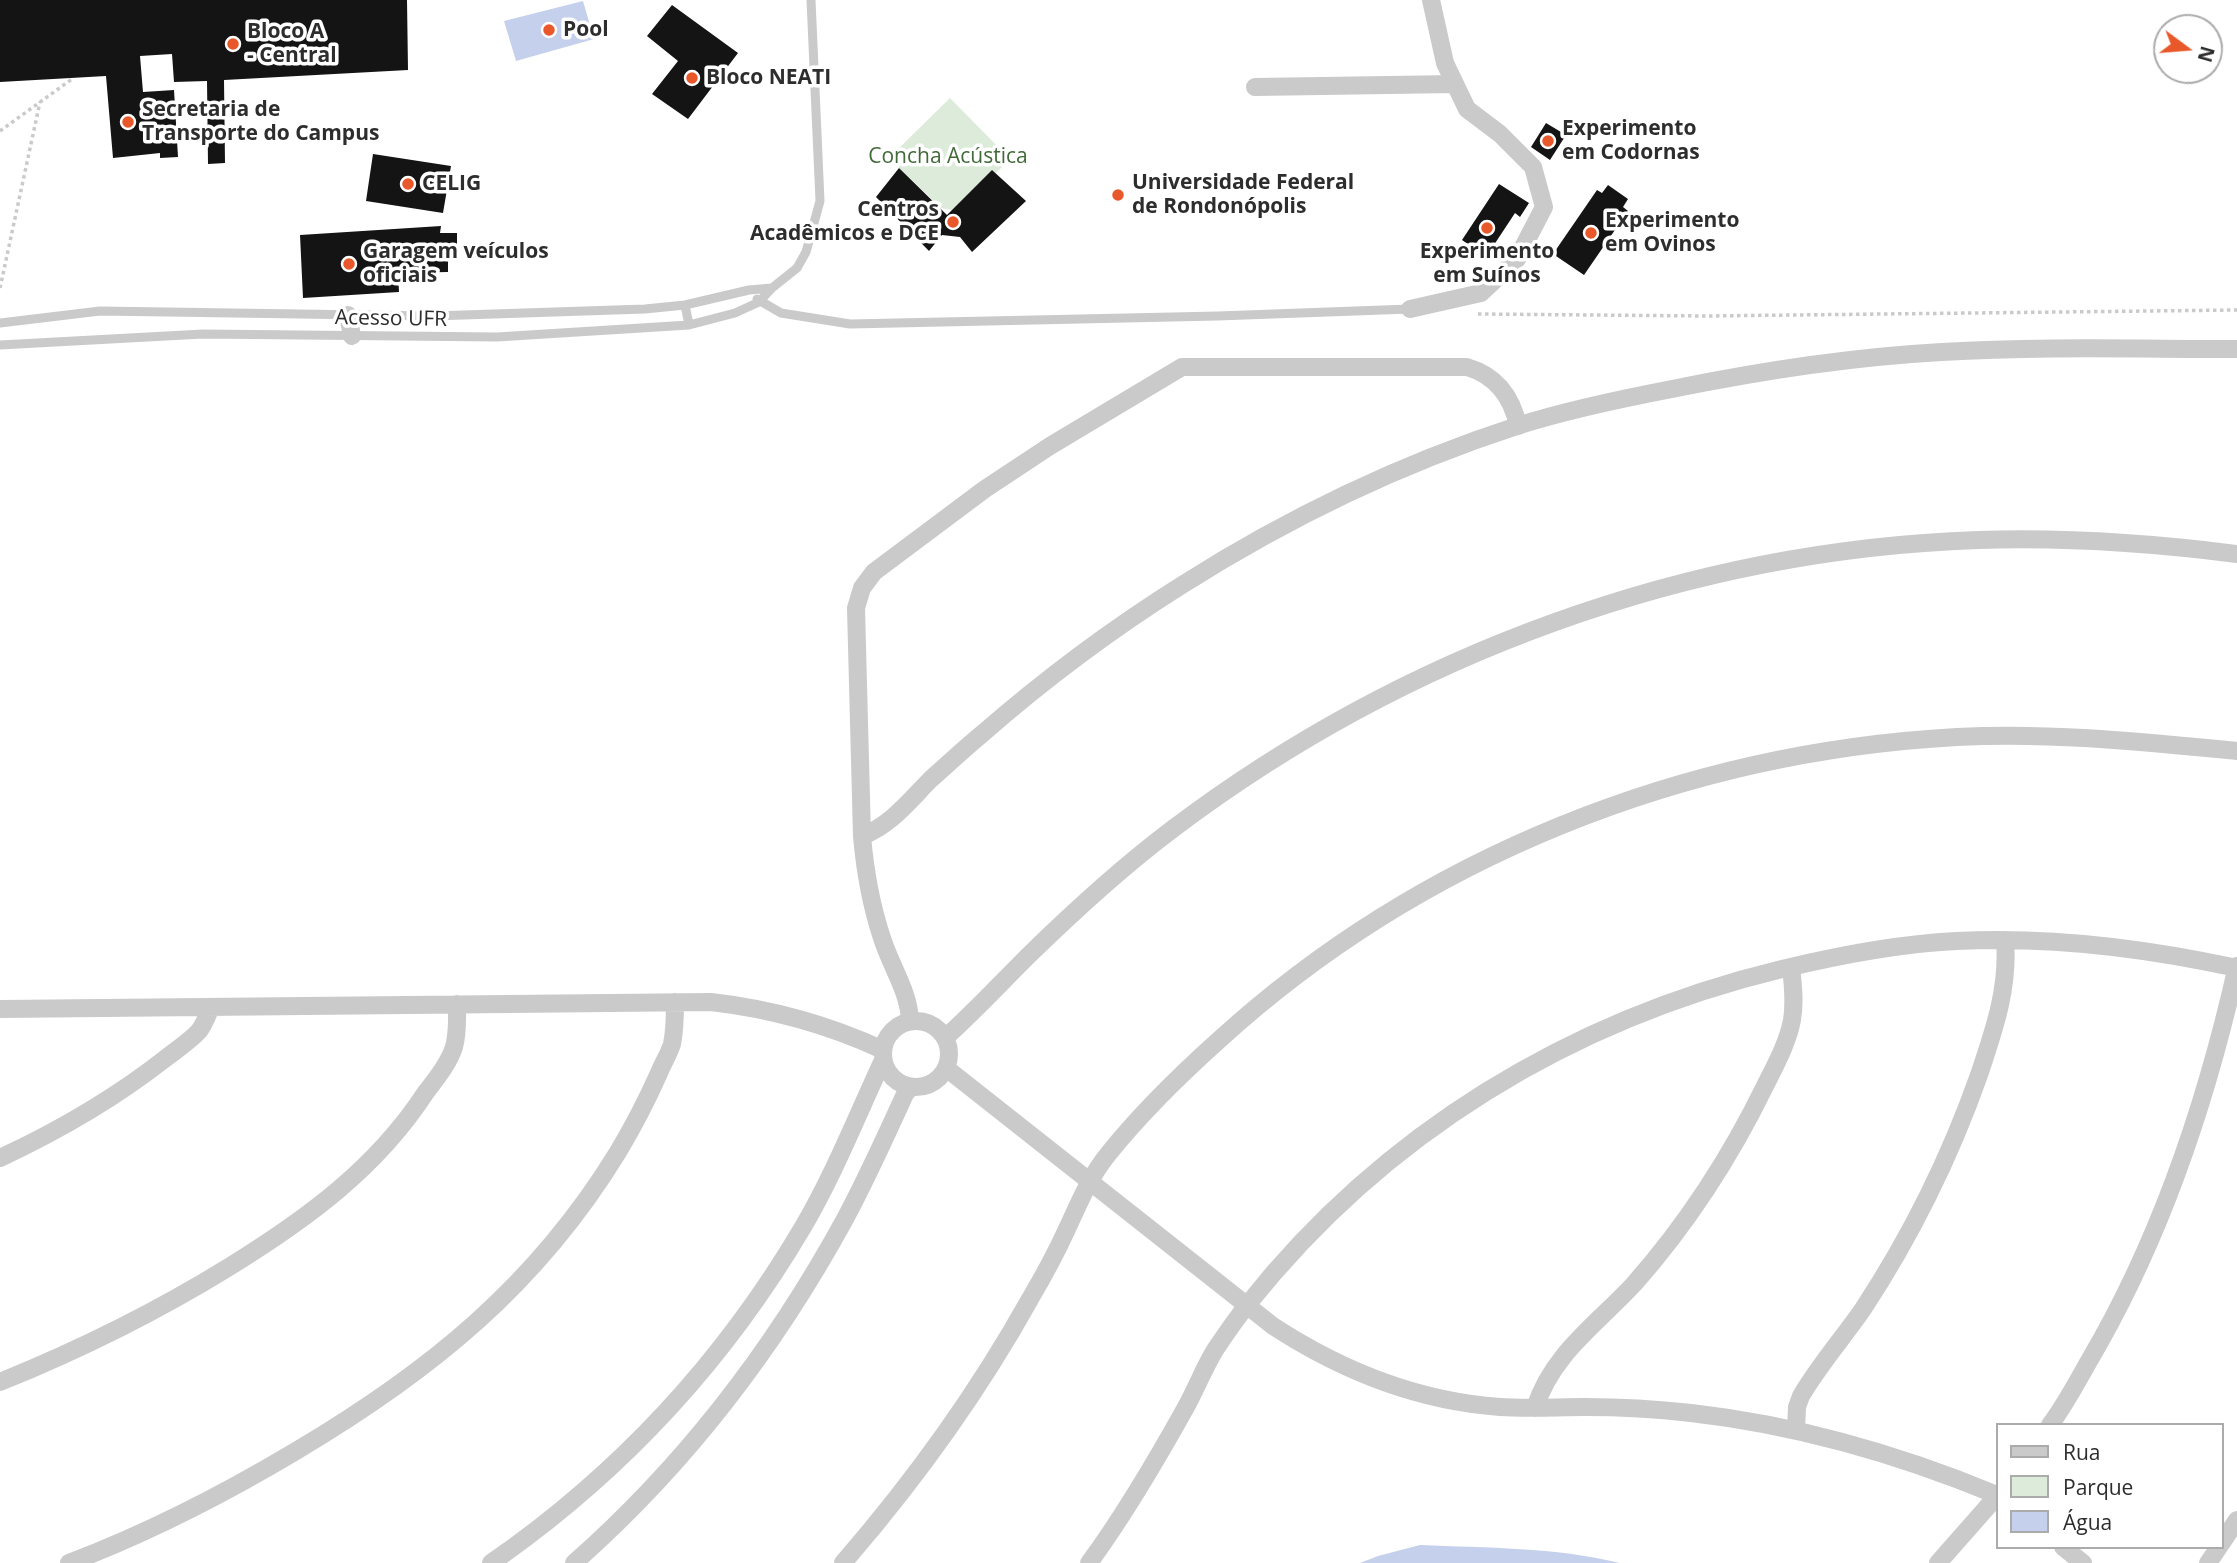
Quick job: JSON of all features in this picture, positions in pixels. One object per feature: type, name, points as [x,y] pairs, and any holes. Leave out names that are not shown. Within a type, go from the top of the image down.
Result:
[{"type":"street","points":[[1410,309],[1480,293],[1517,260],[1544,206],[1533,167],[1500,134],[1467,109],[1445,63],[1431,0]]},
{"type":"street","points":[[1255,88],[1455,84]]},
{"type":"street","points":[[348,315],[352,336]]},
{"type":"street","points":[[862,836],[887,823],[980,735],[1040,685],[1185,583],[1281,528],[1347,495],[1460,446],[1518,426],[1581,409],[1695,384],[1861,359],[2016,348],[2237,349]]},
{"type":"street","points":[[910,1021],[909,1005],[886,950],[873,907],[862,836],[856,608],[862,588],[874,572],[985,489],[1049,446],[1182,367],[1468,367],[1487,375],[1504,390],[1511,401],[1518,426]]},
{"type":"street","points":[[945,1038],[1071,914],[1173,828],[1227,790],[1306,739],[1399,688],[1521,634],[1584,611],[1660,589],[1777,562],[1843,551],[1977,540],[2044,539],[2111,541],[2237,554]]},
{"type":"street","points":[[843,1563],[924,1464],[998,1356],[1061,1241],[1089,1181],[1107,1155],[1191,1066],[1246,1017],[1333,949],[1437,884],[1535,835],[1661,788],[1768,761],[1840,748],[1986,736],[2082,737],[2237,751]]},
{"type":"street","points":[[1089,1563],[1131,1501],[1189,1402],[1214,1351],[1246,1306],[1318,1225],[1398,1153],[1486,1091],[1532,1063],[1630,1016],[1709,988],[1832,957],[1905,945],[1960,940],[2093,944],[2137,949],[2237,968],[2203,1097],[2158,1222],[2132,1283],[2051,1423]]},
{"type":"street","points":[[1796,1430],[1797,1407],[1801,1396],[1864,1308],[1889,1267],[1924,1204],[1954,1139],[1979,1074],[2000,1007],[2006,978],[2005,940]]},
{"type":"street","points":[[1535,1408],[1545,1382],[1560,1359],[1611,1308],[1664,1247],[1692,1210],[1738,1138],[1774,1068],[1789,1031],[1794,1006],[1791,967]]},
{"type":"street","points":[[69,1563],[163,1522],[263,1471],[381,1397],[438,1356],[475,1325],[542,1257],[602,1178],[651,1091],[671,1046],[676,1002]]},
{"type":"street","points":[[0,1009],[723,1003],[817,1022],[883,1055],[893,1078],[911,1087],[922,1087],[940,1077],[946,1068],[948,1048],[945,1038],[930,1024],[920,1021],[910,1021],[892,1031],[886,1040],[883,1055],[829,1180],[797,1237],[746,1315],[714,1356],[639,1441],[515,1557],[491,1563]]},
{"type":"street","points":[[0,1382],[86,1345],[146,1315],[262,1247],[325,1203],[383,1148],[427,1092],[453,1049],[457,1032],[457,1004]]},
{"type":"street","points":[[0,1158],[71,1122],[115,1095],[196,1034],[211,1007]]},
{"type":"street","points":[[946,1068],[1246,1306],[1300,1344],[1331,1361],[1386,1383],[1465,1403],[1500,1407],[1639,1409],[1743,1420],[1796,1430],[1898,1457],[1996,1495]]},
{"type":"street","points":[[575,1563],[630,1511],[669,1469],[741,1381],[779,1328],[846,1218],[905,1094],[911,1087]]},
{"type":"street","points":[[1938,1563],[1996,1496]]},
{"type":"street","points":[[2223,1541],[2237,1520]]},
{"type":"street","points":[[2066,1549],[2083,1563]]},
{"type":"lane","name":"Acesso UFR","points":[[0,345],[203,334],[497,337],[689,325],[735,313],[759,302],[797,268],[806,251],[820,201],[811,0]]},
{"type":"lane","points":[[0,323],[100,312],[433,316],[645,309],[685,305],[749,290],[772,288]]},
{"type":"lane","points":[[749,290],[759,302],[781,313],[850,324],[1410,309]]},
{"type":"lane","points":[[685,305],[689,325]]},
{"type":"path","points":[[0,131],[72,79]]},
{"type":"path","points":[[0,288],[40,102]]},
{"type":"path","points":[[1471,314],[1706,316],[2237,310]]},
{"type":"green space","name":"Concha Acústica","points":[[950,98],[1010,159],[996,173],[992,170],[952,210],[941,208],[889,158]]},
{"type":"water","name":"Pool","points":[[583,1],[594,39],[516,61],[504,21]]},
{"type":"water","points":[[1420,1545],[1545,1551],[1620,1563],[1360,1563]]},
{"type":"building","name":"Bloco A - Central","points":[[0,0],[407,0],[408,70],[224,80],[225,163],[208,164],[207,81],[174,82],[172,54],[140,56],[143,92],[174,90],[178,157],[160,158],[160,153],[113,158],[106,76],[0,82]]},
{"type":"building","name":"Bloco NEATI","points":[[672,5],[738,53],[688,119],[652,94],[678,61],[647,36]]},
{"type":"building","name":"Experimento em Codornas","points":[[1546,123],[1566,135],[1550,160],[1531,147]]},
{"type":"building","name":"CELIG","points":[[373,154],[451,166],[443,213],[366,201]]},
{"type":"building","name":"Centros Acadêmicos e DCE","points":[[899,168],[947,215],[992,170],[1026,201],[972,252],[960,237],[942,235],[929,251],[876,197]]},
{"type":"building","name":"Experimento em Suínos","points":[[1499,184],[1529,203],[1520,217],[1515,213],[1486,257],[1462,240]]},
{"type":"building","name":"Experimento em Ovinos","points":[[1608,185],[1628,199],[1623,207],[1628,211],[1584,275],[1553,254],[1597,190],[1602,193]]},
{"type":"building","name":"Garagem veículos oficiais","points":[[441,226],[440,233],[457,233],[457,255],[448,255],[448,272],[398,273],[399,292],[303,298],[300,235]]},
{"type":"place","name":"Pool","points":[[549,30]]},
{"type":"place","name":"Bloco A - Central","points":[[233,44]]},
{"type":"place","name":"Bloco NEATI","points":[[692,78]]},
{"type":"place","name":"Secretaria de Transporte do Campus","points":[[128,122]]},
{"type":"place","name":"Experimento em Codornas","points":[[1548,141]]},
{"type":"place","name":"CELIG","points":[[408,184]]},
{"type":"place","name":"Universidade Federal de Rondonópolis","points":[[1118,195]]},
{"type":"place","name":"Centros Acadêmicos e DCE","points":[[953,222]]},
{"type":"place","name":"Experimento em Suínos","points":[[1487,228]]},
{"type":"place","name":"Experimento em Ovinos","points":[[1591,233]]},
{"type":"place","name":"Garagem veículos oficiais","points":[[349,264]]}]
